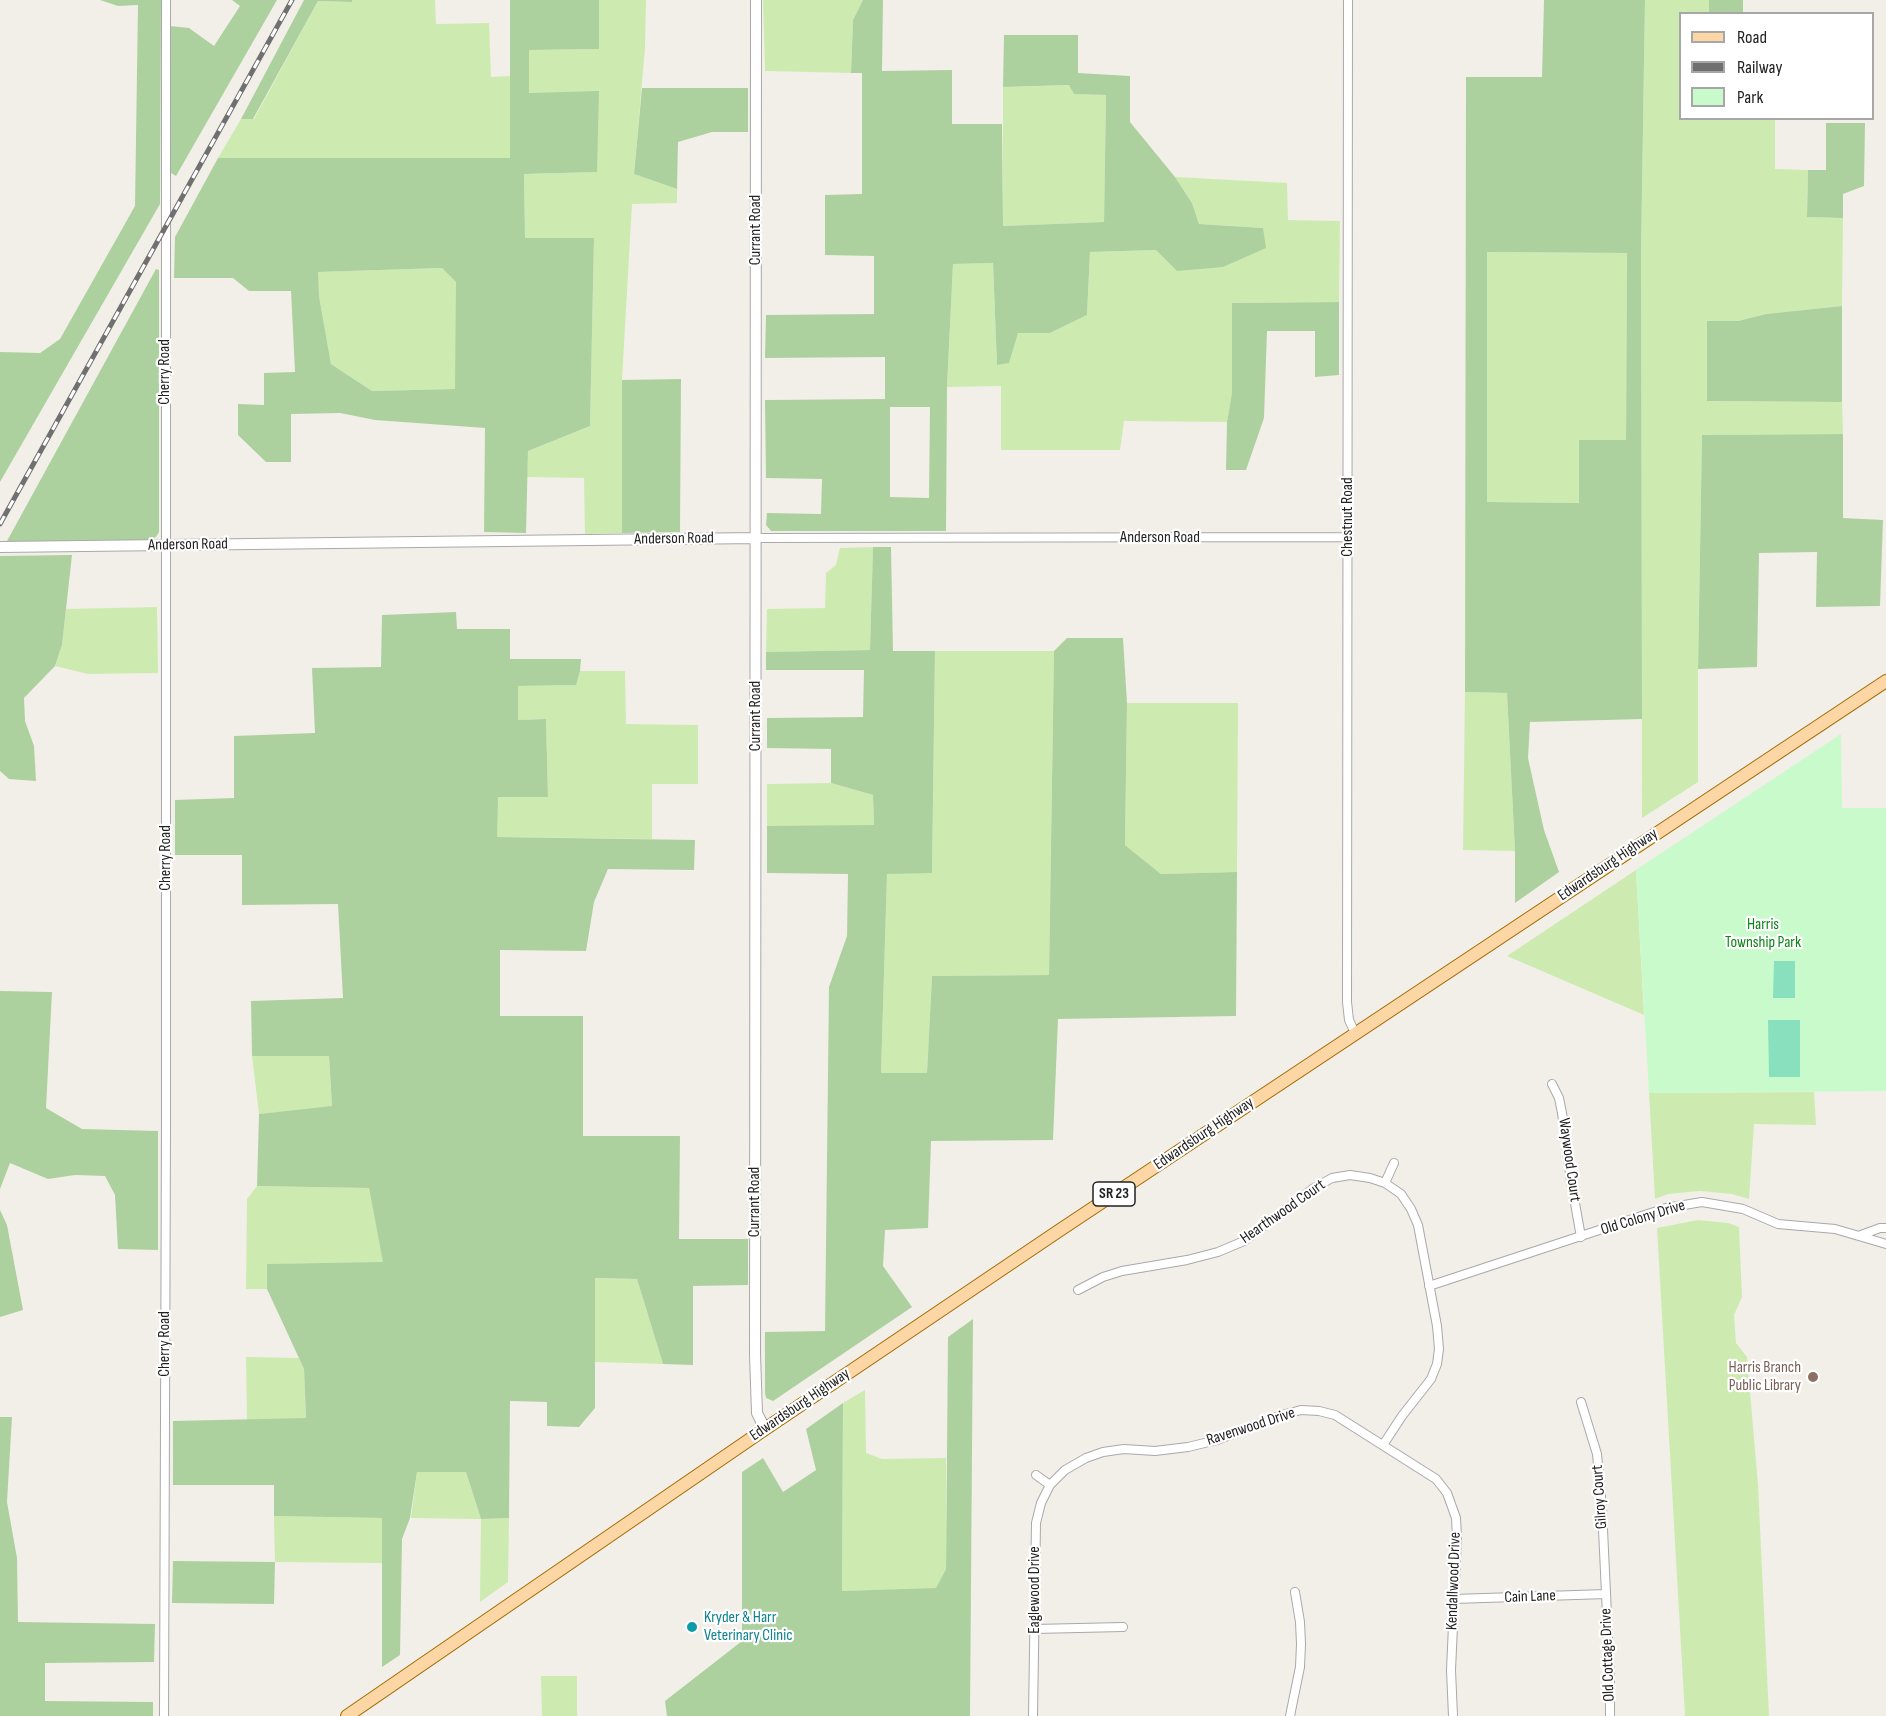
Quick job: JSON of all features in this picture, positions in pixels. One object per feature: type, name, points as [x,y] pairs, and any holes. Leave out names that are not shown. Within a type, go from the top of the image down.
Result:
[{"type":"main road","name":"Edwardsburg Highway","points":[[347,1716],[765,1430],[1886,681]]},
{"type":"street","name":"Cherry Road","points":[[164,1716],[166,0]]},
{"type":"street","name":"Currant Road","points":[[756,0],[755,1354],[757,1413],[765,1430]]},
{"type":"street","name":"Chestnut Road","points":[[1348,0],[1347,1002],[1349,1020],[1355,1034]]},
{"type":"street","name":"Anderson Road","points":[[0,547],[756,538],[1348,537]]},
{"type":"street","name":"Waywood Court","points":[[1552,1084],[1559,1098],[1562,1113],[1581,1237]]},
{"type":"street","points":[[1385,1183],[1394,1163]]},
{"type":"street","name":"Hearthwood Court","points":[[1078,1290],[1103,1277],[1122,1271],[1187,1260],[1244,1241],[1314,1188],[1332,1178],[1350,1175],[1385,1183],[1401,1194],[1418,1225],[1437,1326],[1439,1349],[1437,1364],[1431,1379],[1383,1445]]},
{"type":"street","name":"Old Colony Drive","points":[[1429,1286],[1666,1208],[1702,1202],[1743,1209],[1778,1224],[1834,1229],[1886,1244]]},
{"type":"street","name":"Old Colony Drive","points":[[1861,1235],[1886,1228]]},
{"type":"street","name":"Gilroy Court","points":[[1581,1402],[1597,1454],[1606,1594]]},
{"type":"street","name":"Ravenwood Drive","points":[[1050,1485],[1065,1470],[1086,1458],[1103,1452],[1124,1449],[1155,1451],[1188,1447],[1217,1440],[1301,1410],[1335,1415],[1383,1445]]},
{"type":"street","name":"Kendallwood Drive","points":[[1383,1445],[1436,1479],[1447,1492],[1456,1518],[1451,1670],[1454,1716]]},
{"type":"street","points":[[1036,1475],[1050,1485]]},
{"type":"street","name":"Eaglewood Drive","points":[[1033,1716],[1036,1523],[1041,1503],[1050,1485]]},
{"type":"street","points":[[1290,1716],[1300,1666],[1301,1644],[1295,1592]]},
{"type":"street","name":"Cain Lane","points":[[1454,1599],[1606,1594]]},
{"type":"street","name":"Old Cottage Drive","points":[[1606,1594],[1610,1716]]},
{"type":"street","points":[[1034,1629],[1123,1627]]},
{"type":"green space","points":[[100,0],[161,0],[160,204],[0,482],[0,352],[40,353],[60,339],[135,206],[138,5],[118,6]]},
{"type":"green space","points":[[232,0],[277,0],[176,176],[171,173],[170,26],[189,28],[214,46],[240,6]]},
{"type":"green space","points":[[304,0],[352,0],[352,2],[318,1],[253,119],[241,119]]},
{"type":"green space","points":[[352,0],[435,0],[436,24],[489,23],[491,77],[510,76],[510,158],[218,158],[241,119],[254,119],[318,1],[352,2]]},
{"type":"green space","points":[[510,0],[599,0],[599,49],[529,50],[529,93],[599,91],[597,172],[524,174],[525,238],[594,238],[590,426],[528,451],[526,533],[484,532],[485,428],[375,420],[340,413],[291,414],[291,462],[266,462],[238,435],[238,404],[264,405],[264,373],[295,372],[291,291],[249,291],[233,278],[174,278],[175,237],[218,158],[510,158]],"holes":[[[442,268],[456,282],[455,389],[372,391],[331,364],[319,296],[318,272]]]},
{"type":"green space","points":[[599,0],[646,0],[645,48],[634,174],[677,189],[677,203],[632,204],[622,380],[622,533],[585,534],[584,478],[527,477],[528,451],[590,426],[594,238],[525,238],[524,174],[596,172],[529,93],[529,50],[599,49]]},
{"type":"green space","points":[[763,0],[863,0],[853,20],[851,73],[765,71]]},
{"type":"green space","points":[[863,0],[883,0],[882,71],[952,70],[952,124],[1002,124],[1003,226],[1104,222],[1106,95],[1074,94],[1069,85],[1003,87],[1004,35],[1078,35],[1078,73],[1130,76],[1130,122],[1175,177],[1192,203],[1199,224],[1263,228],[1266,248],[1223,267],[1177,271],[1156,250],[1090,252],[1087,315],[1050,333],[1018,333],[1009,363],[997,365],[993,263],[953,264],[947,387],[946,531],[771,531],[766,525],[767,513],[821,514],[822,479],[766,478],[765,400],[885,399],[885,357],[765,358],[766,315],[874,314],[874,256],[825,255],[825,195],[862,194],[862,73],[851,73],[853,20]],"holes":[[[890,407],[930,407],[929,498],[890,497]]]},
{"type":"green space","points":[[1544,0],[1645,0],[1641,253],[1642,719],[1530,722],[1528,758],[1544,830],[1559,872],[1515,903],[1515,851],[1507,693],[1465,692],[1466,77],[1542,77]],"holes":[[[1487,252],[1627,253],[1626,440],[1579,440],[1579,503],[1487,502]]]},
{"type":"green space","points":[[1645,0],[1709,0],[1709,12],[1679,12],[1679,120],[1775,120],[1775,169],[1808,170],[1807,217],[1843,218],[1842,306],[1766,314],[1738,321],[1708,321],[1707,401],[1842,402],[1843,434],[1702,435],[1698,782],[1642,818],[1641,253]]},
{"type":"green space","points":[[1709,0],[1743,0],[1743,12],[1709,12]]},
{"type":"green space","points":[[1070,85],[1074,94],[1106,95],[1104,222],[1003,226],[1003,87]]},
{"type":"green space","points":[[642,88],[748,88],[748,132],[712,132],[678,142],[677,189],[634,174]]},
{"type":"green space","points":[[1826,123],[1865,123],[1864,186],[1843,194],[1843,218],[1807,217],[1808,170],[1826,170]]},
{"type":"green space","points":[[1175,177],[1287,183],[1288,220],[1340,221],[1339,302],[1232,303],[1232,393],[1227,422],[1124,421],[1120,450],[1001,450],[1001,386],[947,387],[953,264],[993,263],[997,364],[1018,333],[1050,333],[1087,315],[1090,252],[1156,250],[1263,228],[1199,224],[1192,203]]},
{"type":"green space","points":[[1487,252],[1627,253],[1626,440],[1579,503],[1487,502]]},
{"type":"green space","points":[[442,268],[456,282],[456,389],[372,391],[331,364],[317,272]]},
{"type":"green space","points":[[156,269],[159,270],[159,532],[156,537],[147,541],[7,541]]},
{"type":"green space","points":[[1339,302],[1339,375],[1315,377],[1315,331],[1267,331],[1264,418],[1246,470],[1226,470],[1227,422],[1232,393],[1232,303]]},
{"type":"green space","points":[[1842,306],[1842,402],[1707,401],[1707,321],[1738,321],[1766,314]]},
{"type":"green space","points":[[681,379],[680,532],[622,533],[622,380]]},
{"type":"green space","points":[[1843,434],[1843,518],[1883,520],[1880,606],[1816,607],[1817,552],[1759,553],[1757,667],[1698,669],[1702,435]]},
{"type":"green space","points":[[873,547],[870,650],[766,652],[767,609],[825,608],[826,573],[836,565],[840,548]]},
{"type":"green space","points":[[873,547],[891,547],[893,651],[935,651],[932,873],[887,874],[881,1073],[927,1073],[932,976],[1049,975],[1054,651],[1067,638],[1123,638],[1127,703],[1125,845],[1161,874],[1237,872],[1236,1016],[1058,1019],[1053,1140],[931,1141],[928,1228],[885,1230],[883,1266],[912,1307],[773,1401],[766,1398],[765,1393],[765,1332],[825,1331],[829,987],[847,936],[848,874],[767,873],[767,826],[874,825],[873,795],[831,783],[831,749],[767,748],[767,718],[863,717],[864,670],[766,670],[766,652],[870,650]]},
{"type":"green space","points":[[72,555],[62,645],[55,666],[24,698],[25,721],[34,746],[36,781],[9,779],[0,771],[0,556]]},
{"type":"green space","points":[[157,607],[158,673],[88,674],[55,666],[62,645],[66,609]]},
{"type":"green space","points":[[456,612],[457,629],[510,629],[510,659],[581,659],[576,685],[518,686],[518,720],[546,719],[548,797],[498,797],[497,837],[695,840],[694,870],[608,869],[594,902],[586,951],[500,950],[500,1016],[583,1016],[583,1136],[680,1136],[679,1239],[748,1239],[748,1285],[693,1286],[693,1365],[663,1364],[637,1279],[595,1278],[595,1408],[579,1427],[547,1426],[547,1402],[510,1401],[509,1518],[481,1519],[466,1472],[417,1472],[410,1518],[402,1539],[400,1655],[382,1667],[382,1518],[274,1516],[274,1485],[173,1485],[173,1421],[306,1418],[304,1369],[267,1289],[267,1264],[383,1262],[369,1188],[257,1186],[259,1114],[332,1106],[329,1056],[252,1056],[251,1001],[343,998],[338,904],[242,905],[242,855],[175,855],[175,800],[234,798],[234,736],[315,733],[312,668],[381,667],[382,615]]},
{"type":"green space","points":[[935,651],[1054,651],[1049,975],[932,976],[927,1073],[881,1073],[887,873],[932,873]]},
{"type":"green space","points":[[580,671],[625,671],[626,724],[698,725],[698,784],[652,784],[652,839],[497,837],[497,797],[548,796],[546,719],[518,720],[518,686],[575,685]]},
{"type":"green space","points":[[1465,692],[1507,693],[1515,851],[1463,850]]},
{"type":"green space","points":[[1127,703],[1238,703],[1237,872],[1161,874],[1125,845]]},
{"type":"green space","name":"Harris Township Park","points":[[1841,734],[1842,808],[1886,808],[1886,1091],[1649,1093],[1636,870]]},
{"type":"green space","points":[[831,783],[873,795],[874,826],[767,826],[767,784]]},
{"type":"green space","points":[[1636,870],[1644,1015],[1507,956]]},
{"type":"green space","points":[[1774,961],[1795,961],[1795,998],[1773,998]]},
{"type":"green space","points":[[0,991],[52,992],[46,1108],[82,1129],[158,1131],[158,1250],[118,1249],[115,1195],[105,1176],[75,1175],[48,1179],[10,1163],[0,1189]]},
{"type":"green space","points":[[1768,1020],[1800,1020],[1800,1077],[1769,1077]]},
{"type":"green space","points":[[252,1056],[329,1056],[332,1107],[259,1114]]},
{"type":"green space","points":[[1814,1092],[1816,1125],[1754,1124],[1749,1199],[1732,1194],[1700,1191],[1668,1194],[1655,1199],[1649,1093]]},
{"type":"green space","points":[[257,1186],[369,1188],[384,1263],[267,1264],[267,1289],[246,1289],[247,1199]]},
{"type":"green space","points":[[0,1210],[7,1225],[23,1310],[0,1317]]},
{"type":"green space","points":[[1698,1220],[1728,1223],[1739,1227],[1742,1297],[1734,1315],[1736,1343],[1747,1357],[1758,1485],[1769,1716],[1685,1716],[1657,1228]]},
{"type":"green space","points":[[595,1278],[637,1279],[663,1364],[595,1362]]},
{"type":"green space","points":[[973,1319],[970,1716],[667,1716],[665,1701],[742,1641],[742,1472],[763,1458],[783,1492],[816,1470],[806,1429],[843,1403],[842,1591],[936,1588],[946,1569],[948,1337]]},
{"type":"green space","points":[[246,1357],[299,1358],[304,1369],[306,1419],[247,1420]]},
{"type":"green space","points":[[865,1390],[866,1453],[882,1459],[946,1458],[946,1569],[936,1589],[842,1591],[843,1403]]},
{"type":"green space","points":[[0,1417],[12,1417],[7,1502],[17,1558],[18,1622],[155,1624],[154,1662],[45,1663],[45,1701],[153,1702],[153,1716],[0,1716]]},
{"type":"green space","points":[[417,1472],[466,1472],[481,1519],[411,1518]]},
{"type":"green space","points":[[274,1516],[382,1518],[382,1563],[275,1562]]},
{"type":"green space","points":[[509,1518],[508,1582],[480,1602],[481,1519]]},
{"type":"green space","points":[[173,1561],[275,1562],[274,1604],[172,1603]]},
{"type":"green space","points":[[541,1676],[577,1676],[577,1716],[542,1716]]},
{"type":"railway","points":[[0,524],[292,0]]},
{"type":"place","name":"Harris Branch Public Library","points":[[1813,1377]]},
{"type":"place","name":"Kryder & Harr Veterinary Clinic","points":[[692,1627]]}]
